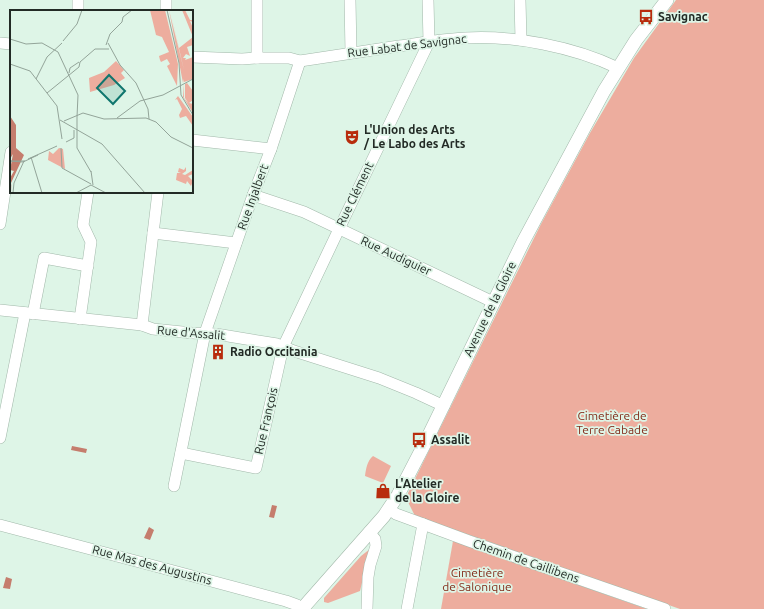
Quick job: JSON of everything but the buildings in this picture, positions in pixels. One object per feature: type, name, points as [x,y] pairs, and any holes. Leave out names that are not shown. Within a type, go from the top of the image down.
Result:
[{"type":"street","points":[[257,0],[257,58]]},
{"type":"street","points":[[350,0],[351,53]]},
{"type":"street","points":[[428,0],[429,42]]},
{"type":"street","points":[[520,0],[521,40]]},
{"type":"street","name":"Avenue de la Gloire","points":[[302,609],[389,509],[404,485],[523,242],[604,91],[639,36],[667,0]]},
{"type":"street","name":"Rue Labat de Savignac","points":[[193,57],[242,59],[290,58],[300,61],[429,42],[472,38],[503,38],[521,40],[564,49],[618,68]]},
{"type":"street","name":"Rue Clément","points":[[283,347],[429,42]]},
{"type":"street","points":[[0,43],[10,44]]},
{"type":"street","name":"Rue Injalbert","points":[[174,486],[205,333],[300,61]]},
{"type":"street","points":[[193,140],[270,149]]},
{"type":"street","points":[[0,224],[10,159]]},
{"type":"street","points":[[80,319],[91,242],[83,225],[88,193]]},
{"type":"street","points":[[142,325],[158,193]]},
{"type":"street","name":"Rue Audiguier","points":[[253,195],[304,212],[494,302]]},
{"type":"street","points":[[153,233],[236,243]]},
{"type":"street","points":[[0,438],[29,314],[44,258],[88,266]]},
{"type":"street","name":"Rue d'Assalit","points":[[0,310],[142,325],[153,330],[216,334],[277,344],[294,351],[379,378],[444,406]]},
{"type":"street","name":"Rue François","points":[[181,453],[256,468],[283,347]]},
{"type":"street","name":"Chemin de Caillibens","points":[[389,509],[396,514],[423,524],[665,609]]},
{"type":"street","points":[[407,609],[423,524]]},
{"type":"street","name":"Rue Mas des Augustins","points":[[0,525],[286,601],[297,605],[302,609]]},
{"type":"street","points":[[367,609],[368,577],[376,546],[375,539],[369,532]]},
{"type":"green space","name":"Cimetière de Terre Cabade","points":[[676,0],[764,0],[764,609],[680,609],[415,516],[407,500],[408,493],[541,224],[590,133],[634,58]]},
{"type":"green space","points":[[373,456],[391,466],[383,483],[365,476],[368,463]]},
{"type":"green space","name":"Cimetière de Salonique","points":[[453,541],[647,609],[441,609]]},
{"type":"green space","points":[[370,549],[360,591],[328,603],[324,602],[324,598],[361,556]]},
{"type":"shaded area","points":[[72,446],[87,449],[86,453],[71,450]]},
{"type":"shaded area","points":[[272,505],[277,506],[274,518],[269,517]]},
{"type":"shaded area","points":[[149,527],[154,530],[150,540],[144,538]]},
{"type":"shaded area","points":[[6,577],[12,579],[10,589],[3,588]]},
{"type":"place","name":"Savignac","points":[[646,17]]},
{"type":"place","name":"L'Union des Arts / Le Labo des Arts","points":[[352,137]]},
{"type":"place","name":"Radio Occitania","points":[[218,352]]},
{"type":"place","name":"Assalit","points":[[419,440]]},
{"type":"place","name":"L'Atelier de la Gloire","points":[[383,491]]}]
